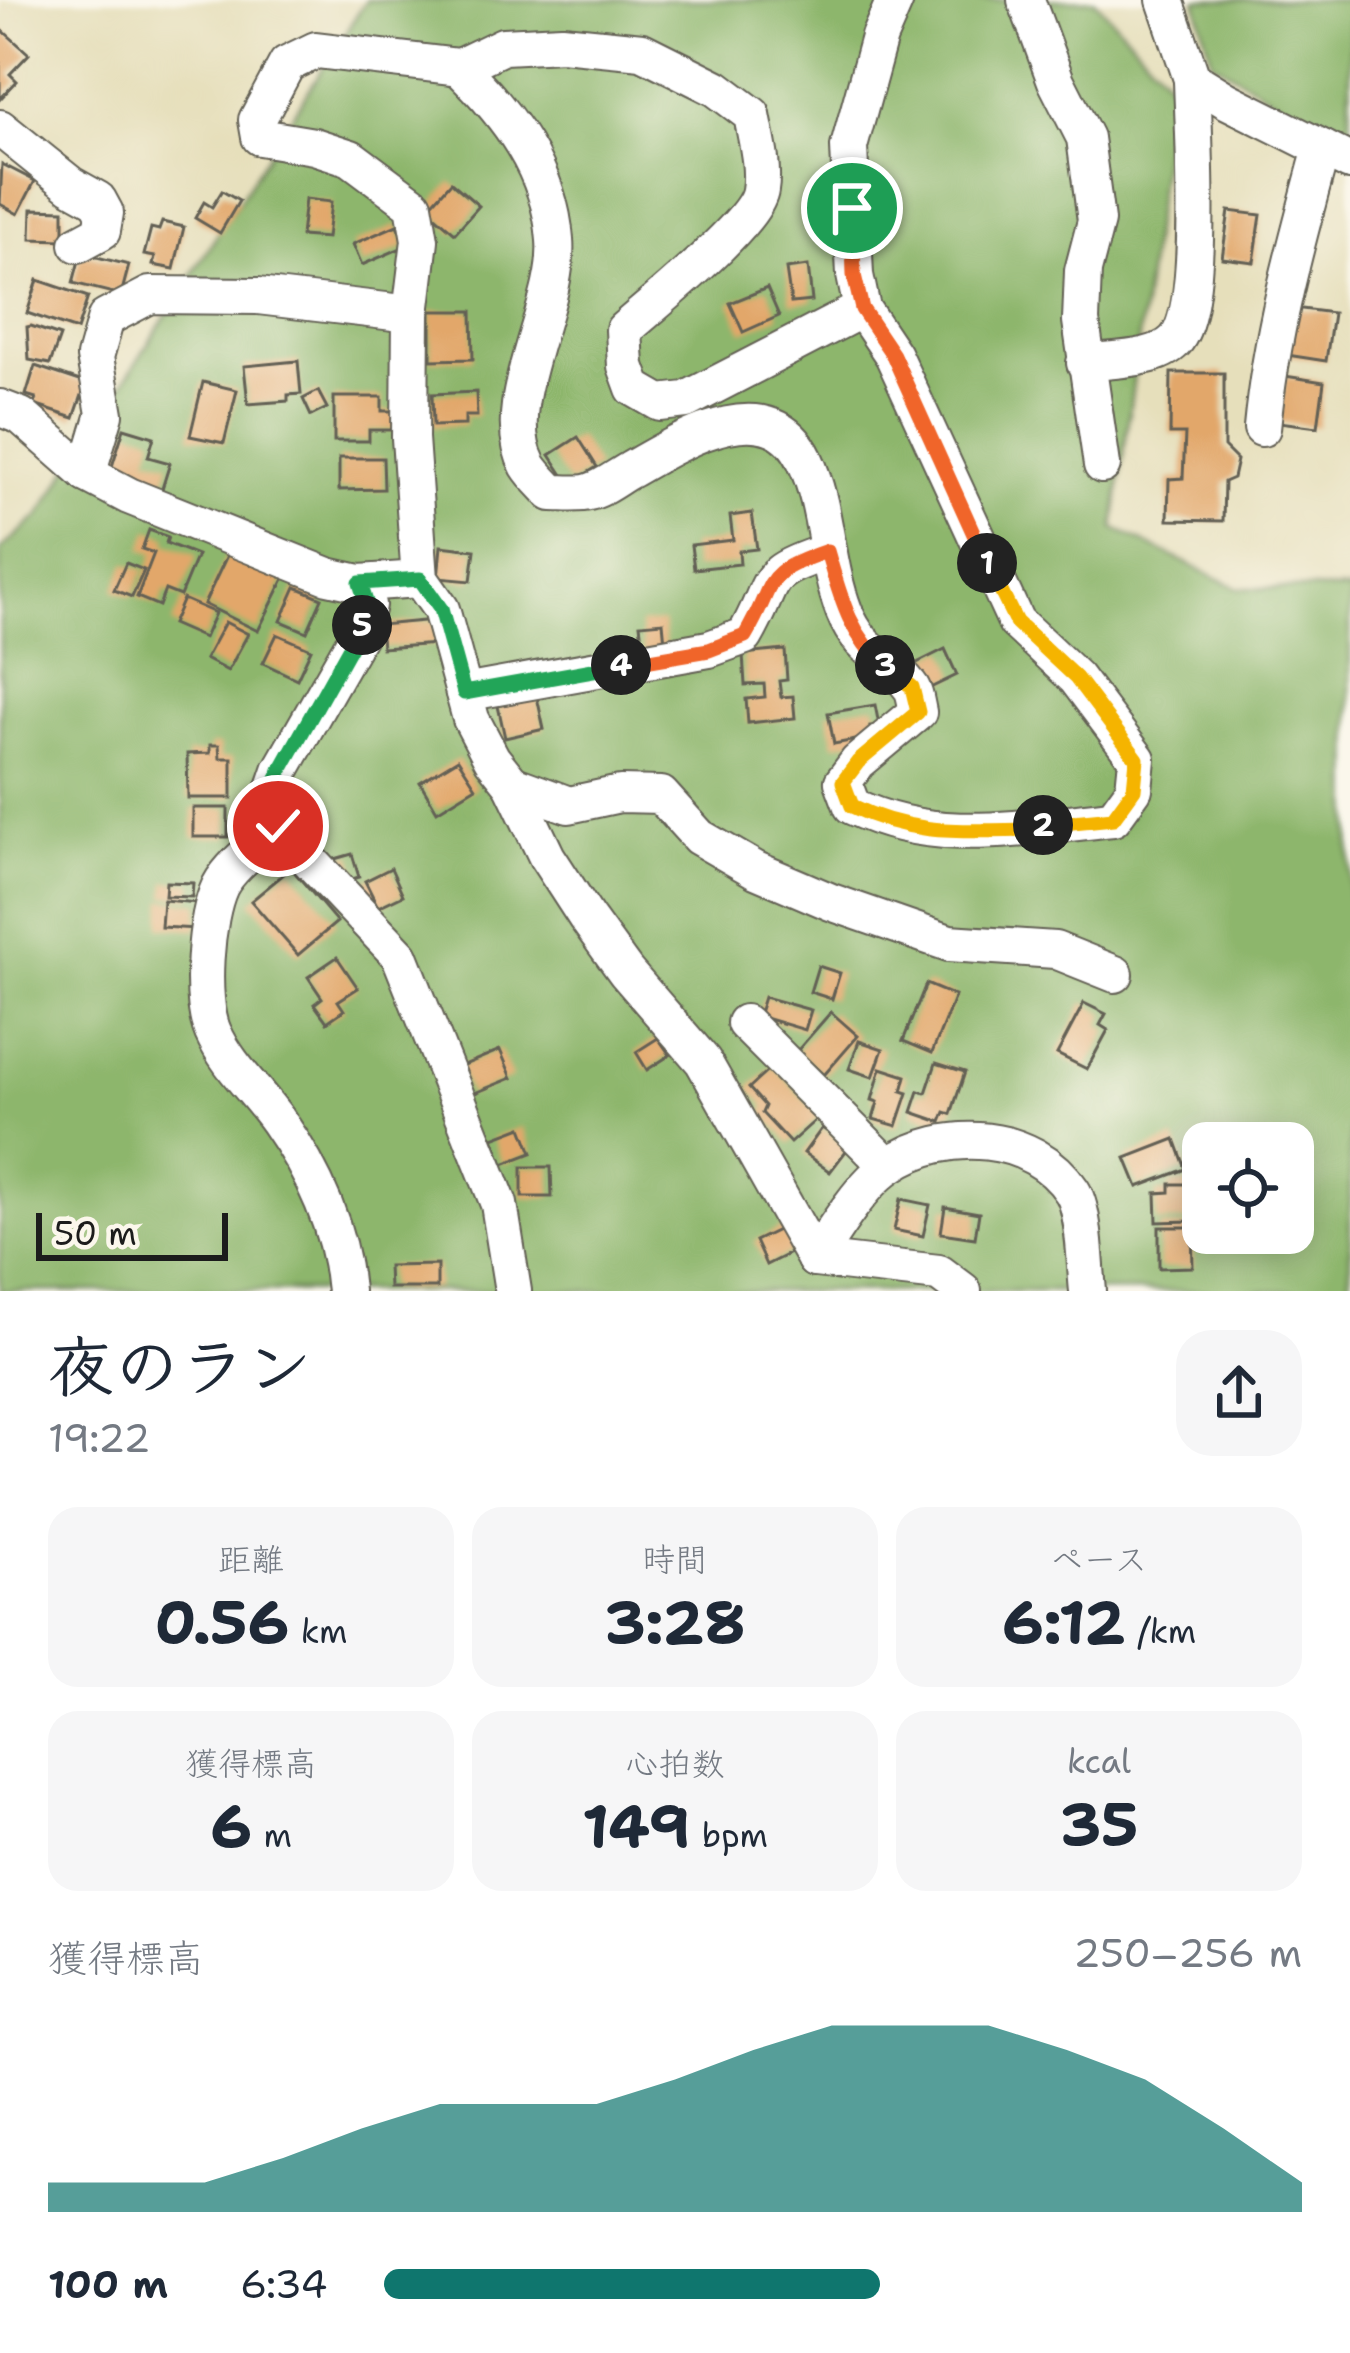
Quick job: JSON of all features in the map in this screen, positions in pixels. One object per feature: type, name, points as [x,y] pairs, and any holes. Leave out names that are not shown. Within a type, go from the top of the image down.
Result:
[{"type":"street","points":[[459,68],[501,108],[528,150],[549,205],[556,244],[549,296],[525,372],[520,438],[528,465],[552,494],[592,492],[669,447],[733,422],[773,425],[794,440],[806,462],[845,614],[866,649],[912,687],[918,712],[858,762],[843,782],[852,806],[882,821],[929,832],[1028,830],[1113,818],[1134,789],[1137,759],[1076,678],[1016,622],[893,355],[862,309],[854,275],[849,147],[878,37],[895,0]]},
{"type":"street","points":[[1026,0],[1056,81],[1085,138],[1096,221],[1084,271],[1081,322],[1102,465]]},
{"type":"street","points":[[1085,362],[1145,355],[1174,342],[1186,322],[1194,284],[1192,79],[1165,0]]},
{"type":"street","points":[[815,1259],[703,1061],[626,972],[586,917],[471,719],[441,609],[420,579],[410,438],[411,314],[420,240],[413,205],[351,158],[260,137],[257,120],[287,64],[316,50],[459,68],[502,46],[562,43],[642,51],[716,88],[752,115],[760,190],[753,208],[624,330],[626,366],[634,388],[660,403],[686,400],[862,309]]},
{"type":"street","points":[[1192,79],[1336,155],[1280,317],[1262,428]]},
{"type":"street","points":[[0,128],[98,200],[105,213],[102,231],[77,244]]},
{"type":"street","points":[[87,474],[105,414],[95,357],[106,319],[127,304],[150,295],[258,296],[411,314]]},
{"type":"street","points":[[0,409],[21,416],[87,474],[129,496],[328,576],[360,583],[420,579]]},
{"type":"street","points":[[464,693],[709,650],[745,636],[770,580],[785,565],[827,551]]},
{"type":"street","points":[[360,583],[367,605],[361,630],[281,770],[269,805],[278,826],[400,956],[499,1204],[513,1291]]},
{"type":"street","points":[[512,784],[569,805],[620,794],[661,795],[699,837],[756,870],[831,902],[949,943],[1054,950],[1114,974]]},
{"type":"street","points":[[278,826],[221,884],[212,920],[205,996],[212,1030],[278,1122],[322,1196],[346,1291]]},
{"type":"street","points":[[745,1023],[888,1166]]},
{"type":"street","points":[[815,1259],[888,1166],[930,1144],[998,1140],[1045,1161],[1074,1194],[1088,1291]]},
{"type":"street","points":[[815,1259],[939,1273],[963,1291]]},
{"type":"green space","points":[[366,0],[1095,0],[1172,85],[1114,528],[1238,588],[1350,590],[1350,1291],[0,1291],[0,550],[39,516]]},
{"type":"green space","points":[[1196,0],[1350,0],[1350,146],[1212,61]]},
{"type":"building","points":[[0,28],[29,54],[10,74],[17,81],[0,99]]},
{"type":"building","points":[[2,164],[35,181],[18,214],[0,204]]},
{"type":"building","points":[[451,182],[479,206],[455,233],[427,209]]},
{"type":"building","points":[[222,191],[239,201],[220,233],[195,218],[204,202],[212,207]]},
{"type":"building","points":[[305,199],[331,202],[327,238],[301,236]]},
{"type":"building","points":[[32,209],[64,210],[64,240],[31,239]]},
{"type":"building","points":[[1229,211],[1261,215],[1254,262],[1222,258]]},
{"type":"building","points":[[162,222],[184,227],[174,269],[153,265],[155,257],[144,255],[151,228],[159,230]]},
{"type":"building","points":[[397,225],[406,246],[362,265],[353,244]]},
{"type":"building","points":[[81,253],[129,265],[121,295],[73,283]]},
{"type":"building","points":[[808,266],[812,301],[791,303],[786,269]]},
{"type":"building","points":[[38,280],[88,297],[77,330],[27,313]]},
{"type":"building","points":[[767,288],[779,316],[743,332],[730,303]]},
{"type":"building","points":[[1294,308],[1333,313],[1326,361],[1287,355]]},
{"type":"building","points":[[431,311],[472,311],[473,359],[431,360]]},
{"type":"building","points":[[27,327],[60,336],[50,364],[29,360]]},
{"type":"building","points":[[298,361],[301,394],[288,395],[288,401],[248,404],[244,366]]},
{"type":"building","points":[[35,366],[92,385],[88,397],[82,395],[74,418],[34,405],[36,398],[26,395]]},
{"type":"building","points":[[1171,373],[1224,373],[1224,447],[1237,460],[1233,478],[1224,482],[1223,521],[1168,520],[1169,479],[1183,478],[1185,434],[1170,434]]},
{"type":"building","points":[[1285,376],[1324,382],[1318,427],[1279,422]]},
{"type":"building","points":[[203,382],[237,390],[224,443],[190,436]]},
{"type":"building","points":[[318,391],[327,408],[311,416],[303,399]]},
{"type":"building","points":[[476,392],[477,416],[465,416],[465,425],[433,426],[432,394]]},
{"type":"building","points":[[334,397],[382,397],[382,411],[401,411],[401,430],[369,430],[369,441],[334,441]]},
{"type":"building","points":[[124,428],[154,437],[148,457],[170,463],[161,492],[109,476]]},
{"type":"building","points":[[578,437],[597,467],[569,484],[550,455]]},
{"type":"building","points":[[339,458],[383,458],[384,489],[339,490]]},
{"type":"building","points":[[752,513],[757,549],[739,551],[740,564],[694,569],[691,545],[733,540],[730,516]]},
{"type":"building","points":[[149,530],[168,537],[166,543],[197,555],[180,596],[165,590],[159,606],[137,597],[154,553],[142,549]]},
{"type":"building","points":[[441,546],[475,550],[471,581],[438,578]]},
{"type":"building","points":[[229,551],[285,577],[258,631],[204,604]]},
{"type":"building","points":[[126,563],[144,570],[132,597],[114,590]]},
{"type":"building","points":[[296,587],[322,598],[307,632],[281,621]]},
{"type":"building","points":[[183,599],[215,613],[204,638],[172,624]]},
{"type":"building","points":[[435,620],[437,644],[382,648],[380,625]]},
{"type":"building","points":[[225,622],[248,634],[228,671],[205,659]]},
{"type":"building","points":[[663,622],[666,654],[644,656],[640,624]]},
{"type":"building","points":[[277,634],[311,649],[297,679],[263,663]]},
{"type":"building","points":[[945,649],[957,675],[926,690],[913,665]]},
{"type":"building","points":[[785,650],[787,680],[779,681],[781,697],[793,696],[795,718],[748,723],[746,699],[765,697],[764,684],[745,685],[743,654]]},
{"type":"building","points":[[537,697],[544,729],[505,738],[498,706]]},
{"type":"building","points":[[875,705],[879,725],[870,726],[872,737],[834,744],[828,713]]},
{"type":"building","points":[[210,745],[219,745],[220,758],[232,758],[232,798],[188,798],[187,754],[210,753]]},
{"type":"building","points":[[458,759],[476,787],[437,811],[420,782]]},
{"type":"building","points":[[193,808],[228,808],[228,837],[193,837]]},
{"type":"building","points":[[352,854],[359,877],[338,883],[331,860]]},
{"type":"building","points":[[291,868],[337,922],[298,955],[251,901]]},
{"type":"building","points":[[391,868],[403,895],[378,907],[365,881]]},
{"type":"building","points":[[166,882],[193,883],[192,897],[165,896]]},
{"type":"building","points":[[163,900],[199,903],[197,929],[161,927]]},
{"type":"building","points":[[337,957],[358,988],[338,1001],[344,1010],[327,1022],[314,1004],[322,998],[308,977]]},
{"type":"building","points":[[818,966],[840,973],[832,999],[810,992]]},
{"type":"building","points":[[926,984],[955,996],[932,1053],[903,1041]]},
{"type":"building","points":[[764,997],[811,1010],[805,1030],[758,1016]]},
{"type":"building","points":[[1084,1003],[1106,1014],[1100,1025],[1108,1030],[1087,1069],[1057,1054]]},
{"type":"building","points":[[831,1012],[858,1036],[824,1075],[797,1051]]},
{"type":"building","points":[[658,1038],[670,1055],[647,1070],[636,1052]]},
{"type":"building","points":[[859,1041],[883,1049],[873,1077],[849,1069]]},
{"type":"building","points":[[500,1050],[512,1078],[470,1095],[459,1067]]},
{"type":"building","points":[[936,1063],[965,1072],[951,1114],[945,1112],[941,1122],[912,1112],[919,1091],[926,1093]]},
{"type":"building","points":[[773,1066],[820,1116],[790,1143],[762,1113],[765,1106],[749,1088]]},
{"type":"building","points":[[881,1068],[906,1076],[902,1091],[908,1093],[897,1126],[873,1119],[878,1102],[872,1100]]},
{"type":"building","points":[[522,1127],[532,1153],[503,1164],[493,1138]]},
{"type":"building","points":[[822,1128],[849,1147],[830,1172],[804,1153]]},
{"type":"building","points":[[1175,1139],[1182,1170],[1138,1187],[1126,1158]]},
{"type":"building","points":[[522,1167],[551,1167],[552,1197],[522,1197]]},
{"type":"building","points":[[1170,1184],[1182,1184],[1182,1221],[1157,1222],[1156,1193],[1170,1192]]},
{"type":"building","points":[[901,1199],[930,1205],[923,1236],[894,1230]]},
{"type":"building","points":[[945,1207],[979,1213],[975,1238],[941,1233]]},
{"type":"building","points":[[786,1226],[798,1249],[766,1265],[755,1241]]},
{"type":"building","points":[[1159,1227],[1182,1227],[1182,1254],[1193,1254],[1193,1267],[1159,1268]]},
{"type":"building","points":[[437,1265],[437,1288],[389,1288],[388,1266]]},
{"type":"route","points":[[278,826],[269,805],[281,770],[361,630],[367,605],[360,583],[420,579],[441,609],[464,693],[709,650],[745,636],[770,580],[785,565],[827,551],[845,614],[866,649],[912,687],[918,712],[858,762],[843,782],[852,806],[882,821],[929,832],[1028,830],[1113,818],[1134,789],[1137,759],[1076,678],[1016,622],[893,355],[862,309],[854,275],[852,208]]}]
